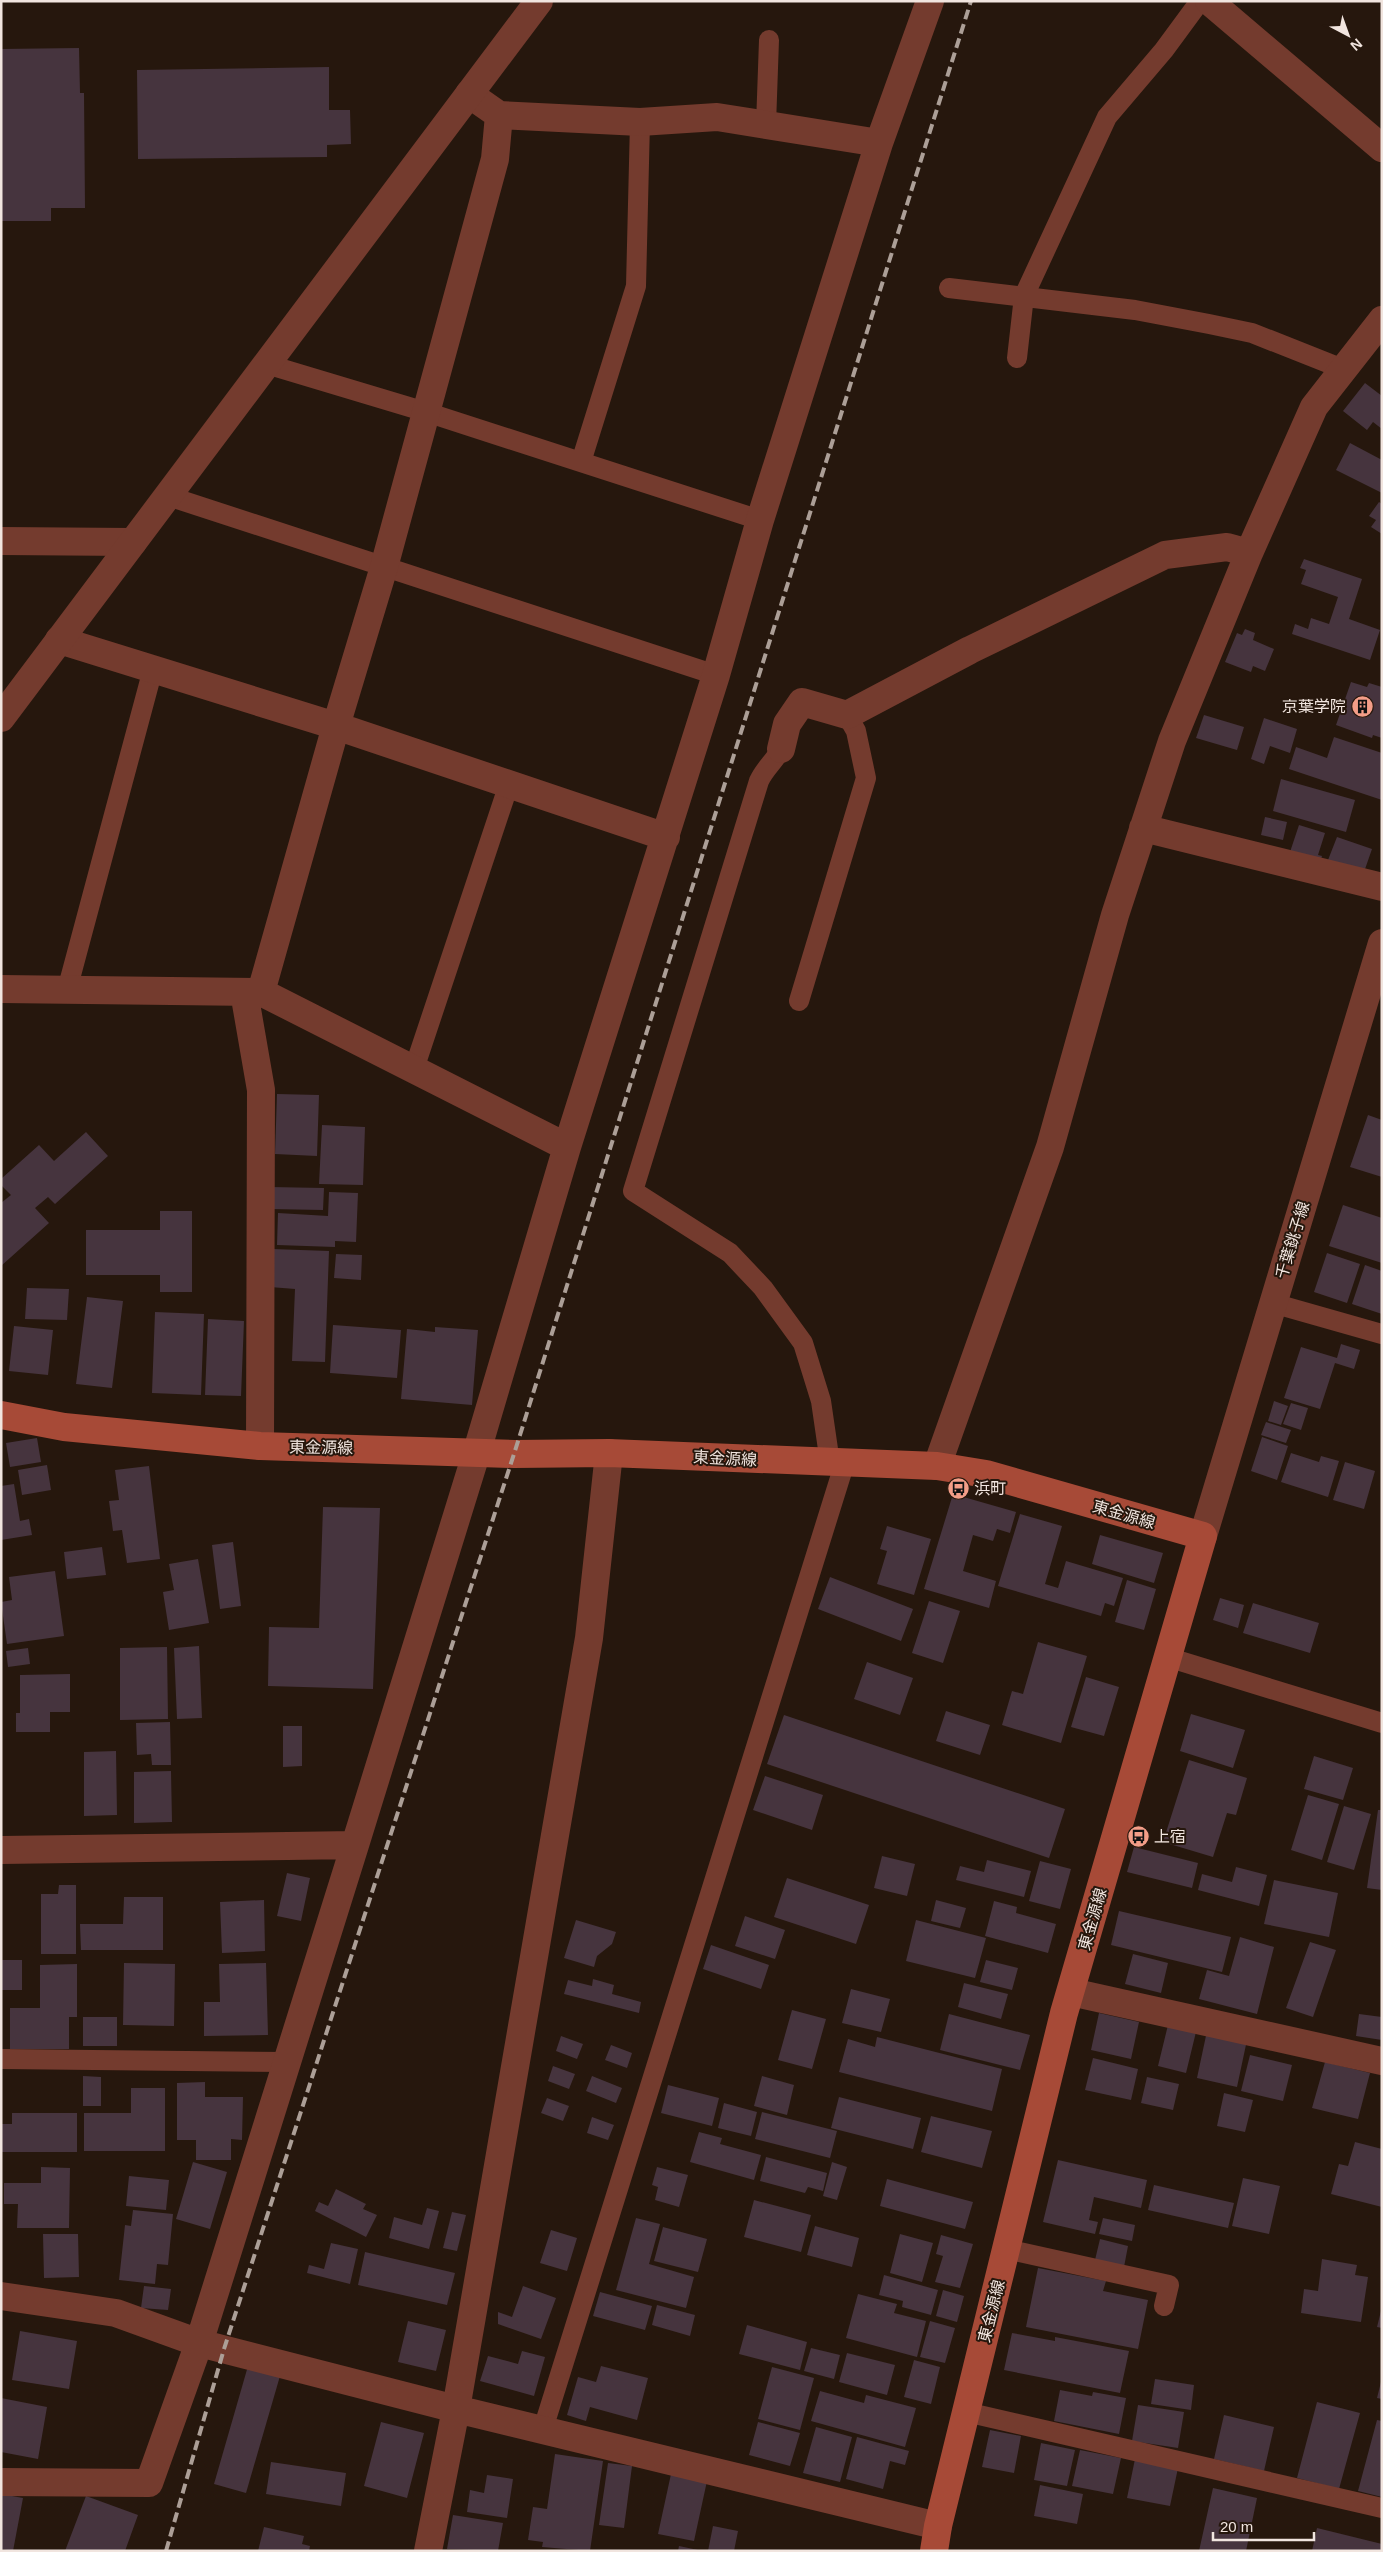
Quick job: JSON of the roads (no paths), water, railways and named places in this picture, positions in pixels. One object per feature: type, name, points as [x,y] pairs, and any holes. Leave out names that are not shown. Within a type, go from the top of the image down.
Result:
[{"type":"main road","name":"東金源線","points":[[1,1415],[64,1427],[260,1446],[477,1452],[609,1453],[937,1466],[986,1474],[1202,1536],[1071,1992],[936,2538]]},
{"type":"street","points":[[1,718],[539,1]]},
{"type":"street","points":[[1,2482],[149,2483],[199,2343],[355,1845],[477,1452],[567,1147],[716,675],[760,520],[879,143],[930,1]]},
{"type":"street","points":[[1209,1],[1382,148]]},
{"type":"street","points":[[469,94],[499,115],[640,122],[717,117],[879,143]]},
{"type":"street","points":[[260,1446],[261,1090],[253,992],[384,567],[495,159],[499,115]]},
{"type":"street","points":[[937,1466],[1050,1146],[1115,915],[1172,741],[1249,553],[1314,406],[1382,320]]},
{"type":"street","points":[[1,541],[133,542]]},
{"type":"street","points":[[781,749],[787,724],[802,702],[847,715],[970,650],[1165,555],[1227,547],[1249,553]]},
{"type":"street","points":[[59,640],[336,726],[666,837]]},
{"type":"street","points":[[1143,828],[1382,887]]},
{"type":"street","name":"千葉銚子線","points":[[1202,1536],[1382,943]]},
{"type":"street","points":[[1,989],[253,992],[414,1069],[567,1147]]},
{"type":"street","points":[[428,2551],[456,2409],[589,1638],[609,1453]]},
{"type":"street","points":[[1,1850],[355,1845]]},
{"type":"street","points":[[1071,1992],[1382,2061]]},
{"type":"street","points":[[1,2296],[116,2313],[199,2343],[456,2409],[543,2429],[936,2538]]},
{"type":"lane","points":[[1017,358],[1024,296],[1107,116],[1164,50],[1200,1]]},
{"type":"lane","points":[[766,125],[769,40]]},
{"type":"lane","points":[[581,462],[636,286],[640,122]]},
{"type":"lane","points":[[948,288],[1134,310],[1252,333],[1343,369]]},
{"type":"lane","points":[[266,364],[426,412],[760,520]]},
{"type":"lane","points":[[168,496],[716,675]]},
{"type":"lane","points":[[67,990],[153,669]]},
{"type":"lane","points":[[799,1001],[866,778],[856,731],[847,715]]},
{"type":"lane","points":[[543,2429],[837,1462],[803,1343],[764,1288],[730,1253],[633,1191],[759,781],[764,770],[774,762],[781,749]]},
{"type":"lane","points":[[414,1069],[509,784]]},
{"type":"lane","points":[[1272,1303],[1382,1334]]},
{"type":"lane","points":[[1167,1657],[1382,1723]]},
{"type":"lane","points":[[1,2059],[287,2062]]},
{"type":"lane","points":[[1006,2249],[1169,2285],[1164,2306]]},
{"type":"lane","points":[[966,2412],[1382,2508]]},
{"type":"railway","points":[[166,2551],[224,2349],[514,1454],[971,1]]},
{"type":"place","name":"京葉学院","points":[[1362,706]]},
{"type":"place","name":"浜町","points":[[958,1488]]},
{"type":"place","name":"上宿","points":[[1138,1836]]}]
